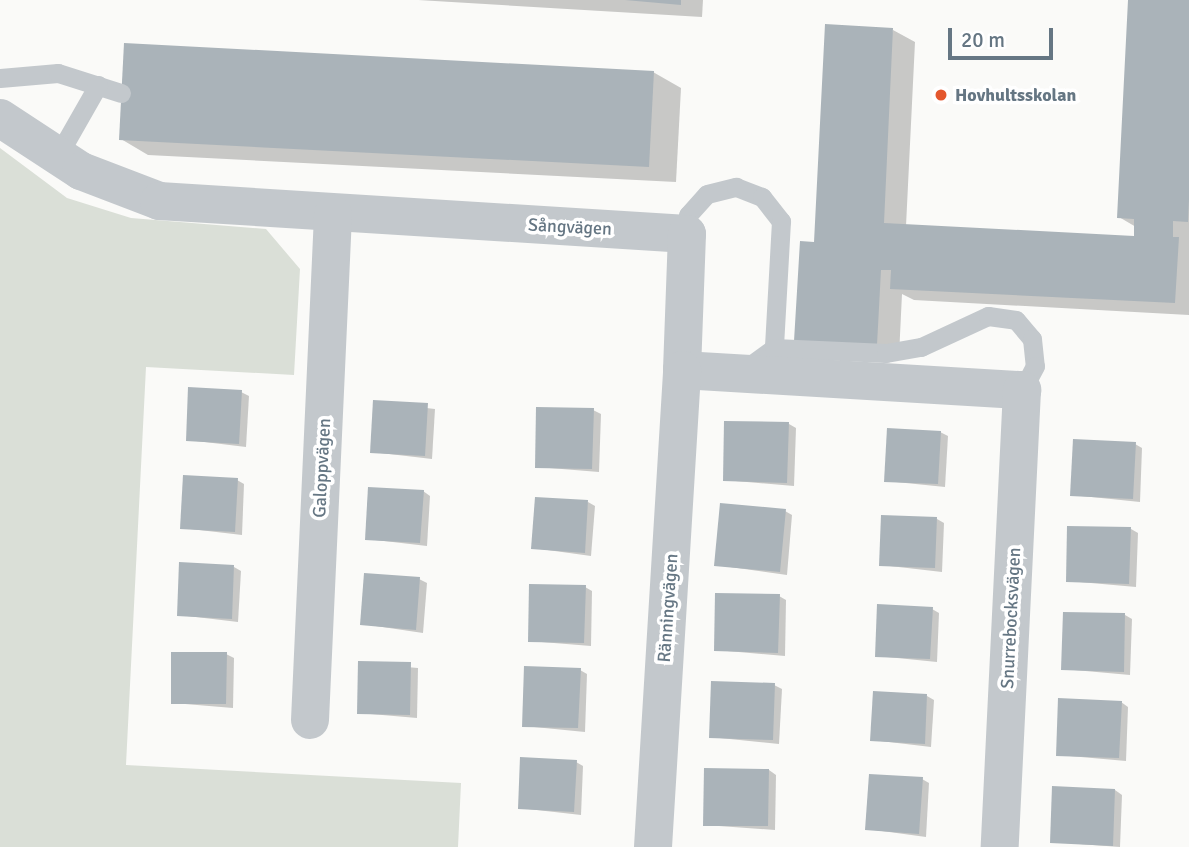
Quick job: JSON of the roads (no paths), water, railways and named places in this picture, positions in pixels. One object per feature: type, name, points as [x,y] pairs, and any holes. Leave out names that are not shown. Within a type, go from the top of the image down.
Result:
[{"type":"street","name":"Sångvägen","points":[[0,118],[57,157],[118,190],[159,201],[333,215],[687,234]]},
{"type":"street","name":"Galoppvägen","points":[[310,720],[333,215]]},
{"type":"street","points":[[687,234],[682,370],[1022,390]]},
{"type":"street","name":"Ränningvägen","points":[[653,847],[682,370]]},
{"type":"street","name":"Snurrebocksvägen","points":[[1000,847],[1022,390]]},
{"type":"lane","points":[[0,78],[43,72],[121,93]]},
{"type":"lane","points":[[57,157],[97,85]]},
{"type":"lane","points":[[687,234],[688,215],[707,194],[737,187],[762,197],[781,220],[774,348]]},
{"type":"lane","points":[[741,373],[774,348],[886,353],[921,347],[988,316],[1016,320],[1032,339],[1035,366],[1022,390]]},
{"type":"place","name":"Hovhultsskolan","points":[[941,95]]}]
